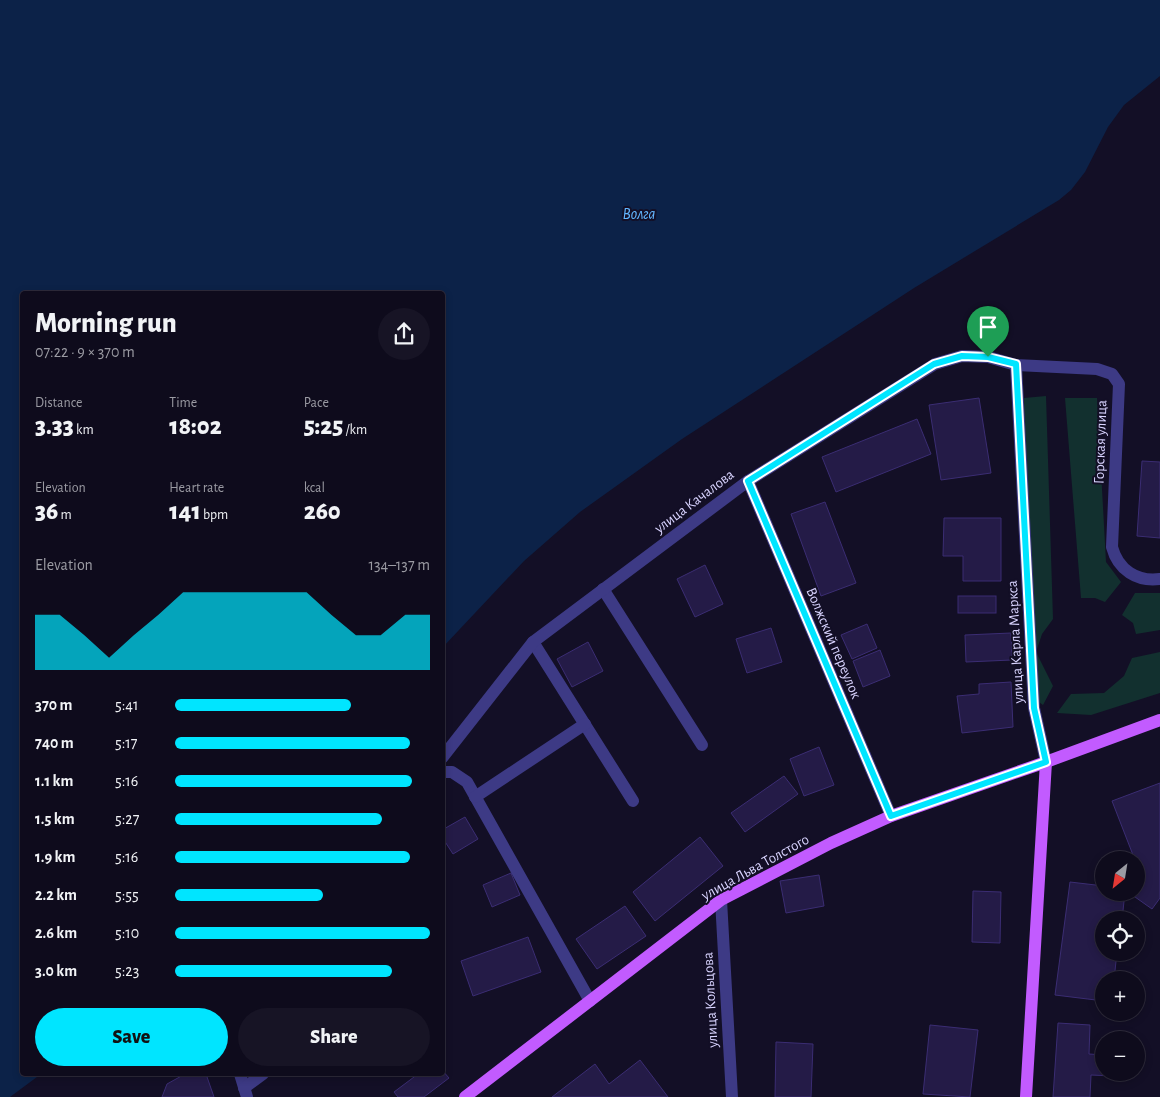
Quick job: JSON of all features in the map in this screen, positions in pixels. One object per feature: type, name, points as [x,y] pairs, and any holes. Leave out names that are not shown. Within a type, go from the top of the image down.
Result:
[{"type":"main road","name":"улица Льва Толстого","points":[[465,1097],[721,900],[830,843],[891,816],[1160,720]]},
{"type":"main road","name":"улица Карла Маркса","points":[[1026,1097],[1046,762]]},
{"type":"street","name":"улица Качалова","points":[[445,754],[533,642],[748,481],[934,364],[962,356],[988,357],[1016,364]]},
{"type":"street","name":"Горская улица","points":[[1016,364],[1098,369],[1112,374],[1117,380],[1119,384],[1112,547],[1120,566],[1130,573],[1140,578],[1160,579]]},
{"type":"street","name":"улица Карла Маркса","points":[[1016,364],[1034,708],[1046,762]]},
{"type":"street","name":"Волжский переулок","points":[[748,481],[891,816]]},
{"type":"street","points":[[603,589],[702,745]]},
{"type":"street","points":[[533,642],[634,801]]},
{"type":"street","points":[[475,797],[585,724]]},
{"type":"street","points":[[445,772],[452,772],[467,782],[590,1001]]},
{"type":"street","name":"улица Кольцова","points":[[721,900],[732,1097]]},
{"type":"street","points":[[241,1076],[245,1093]]},
{"type":"street","points":[[245,1093],[261,1076]]},
{"type":"green space","points":[[1046,396],[1053,619],[1042,634],[1036,652],[1053,686],[1043,705],[1027,693],[1024,398]]},
{"type":"green space","points":[[1065,398],[1097,398],[1106,562],[1121,582],[1105,602],[1095,598],[1081,598]]},
{"type":"green space","points":[[1135,593],[1160,593],[1160,630],[1136,634],[1133,623],[1122,615]]},
{"type":"green space","points":[[1160,652],[1160,693],[1091,715],[1057,713],[1071,694],[1104,693],[1124,676],[1132,658]]},
{"type":"water","name":"Волга","points":[[0,0],[1160,0],[1160,76],[1124,105],[1108,127],[1085,172],[1071,190],[1059,200],[914,288],[682,439],[580,512],[524,561],[445,645],[445,291],[20,291],[20,1076],[38,1076],[10,1097],[0,1097]]},
{"type":"building","points":[[979,398],[991,473],[941,480],[929,405]]},
{"type":"building","points":[[917,419],[931,454],[836,492],[822,457]]},
{"type":"building","points":[[1142,461],[1160,462],[1160,538],[1137,536]]},
{"type":"building","points":[[825,502],[856,583],[821,596],[791,514]]},
{"type":"building","points":[[944,518],[1001,518],[1001,581],[963,581],[963,556],[943,556]]},
{"type":"building","points":[[705,565],[723,604],[695,617],[677,579]]},
{"type":"building","points":[[958,596],[996,596],[996,613],[958,613]]},
{"type":"building","points":[[867,624],[877,648],[852,659],[841,635]]},
{"type":"building","points":[[771,628],[782,662],[747,673],[736,639]]},
{"type":"building","points":[[1011,633],[1012,660],[966,662],[965,635]]},
{"type":"building","points":[[588,642],[603,671],[572,687],[557,659]]},
{"type":"building","points":[[880,650],[890,676],[863,687],[853,661]]},
{"type":"building","points":[[1011,682],[1013,727],[962,733],[957,696],[979,694],[979,684]]},
{"type":"building","points":[[819,747],[834,785],[804,796],[790,759]]},
{"type":"building","points":[[784,776],[798,794],[745,832],[731,813]]},
{"type":"building","points":[[1160,783],[1160,898],[1152,909],[1141,901],[1145,901],[1145,851],[1131,851],[1112,801]]},
{"type":"building","points":[[465,817],[478,839],[453,854],[445,842],[445,828]]},
{"type":"building","points":[[700,837],[723,866],[655,921],[633,892]]},
{"type":"building","points":[[511,873],[520,895],[492,907],[483,885]]},
{"type":"building","points":[[819,875],[824,906],[786,913],[780,881]]},
{"type":"building","points":[[1070,882],[1095,885],[1095,901],[1124,901],[1123,911],[1095,911],[1095,961],[1116,961],[1115,971],[1095,971],[1095,1000],[1055,995]]},
{"type":"building","points":[[973,891],[1001,892],[1000,943],[972,942]]},
{"type":"building","points":[[625,906],[646,936],[597,969],[576,939]]},
{"type":"building","points":[[528,937],[541,972],[473,996],[461,961]]},
{"type":"building","points":[[1058,1023],[1090,1025],[1089,1054],[1095,1054],[1095,1075],[1091,1075],[1090,1097],[1053,1097]]},
{"type":"building","points":[[930,1025],[978,1030],[970,1097],[923,1094]]},
{"type":"building","points":[[776,1042],[813,1044],[811,1097],[775,1097]]},
{"type":"building","points":[[640,1060],[668,1097],[552,1097],[595,1064],[609,1084]]},
{"type":"building","points":[[445,1073],[449,1078],[424,1097],[398,1097],[394,1092],[415,1076],[445,1076]]},
{"type":"building","points":[[181,1076],[207,1076],[214,1097],[162,1097],[167,1084]]},
{"type":"route","points":[[962,356],[988,357],[1016,364],[1034,708],[1046,762],[891,816],[748,481],[934,364],[962,356]]}]
